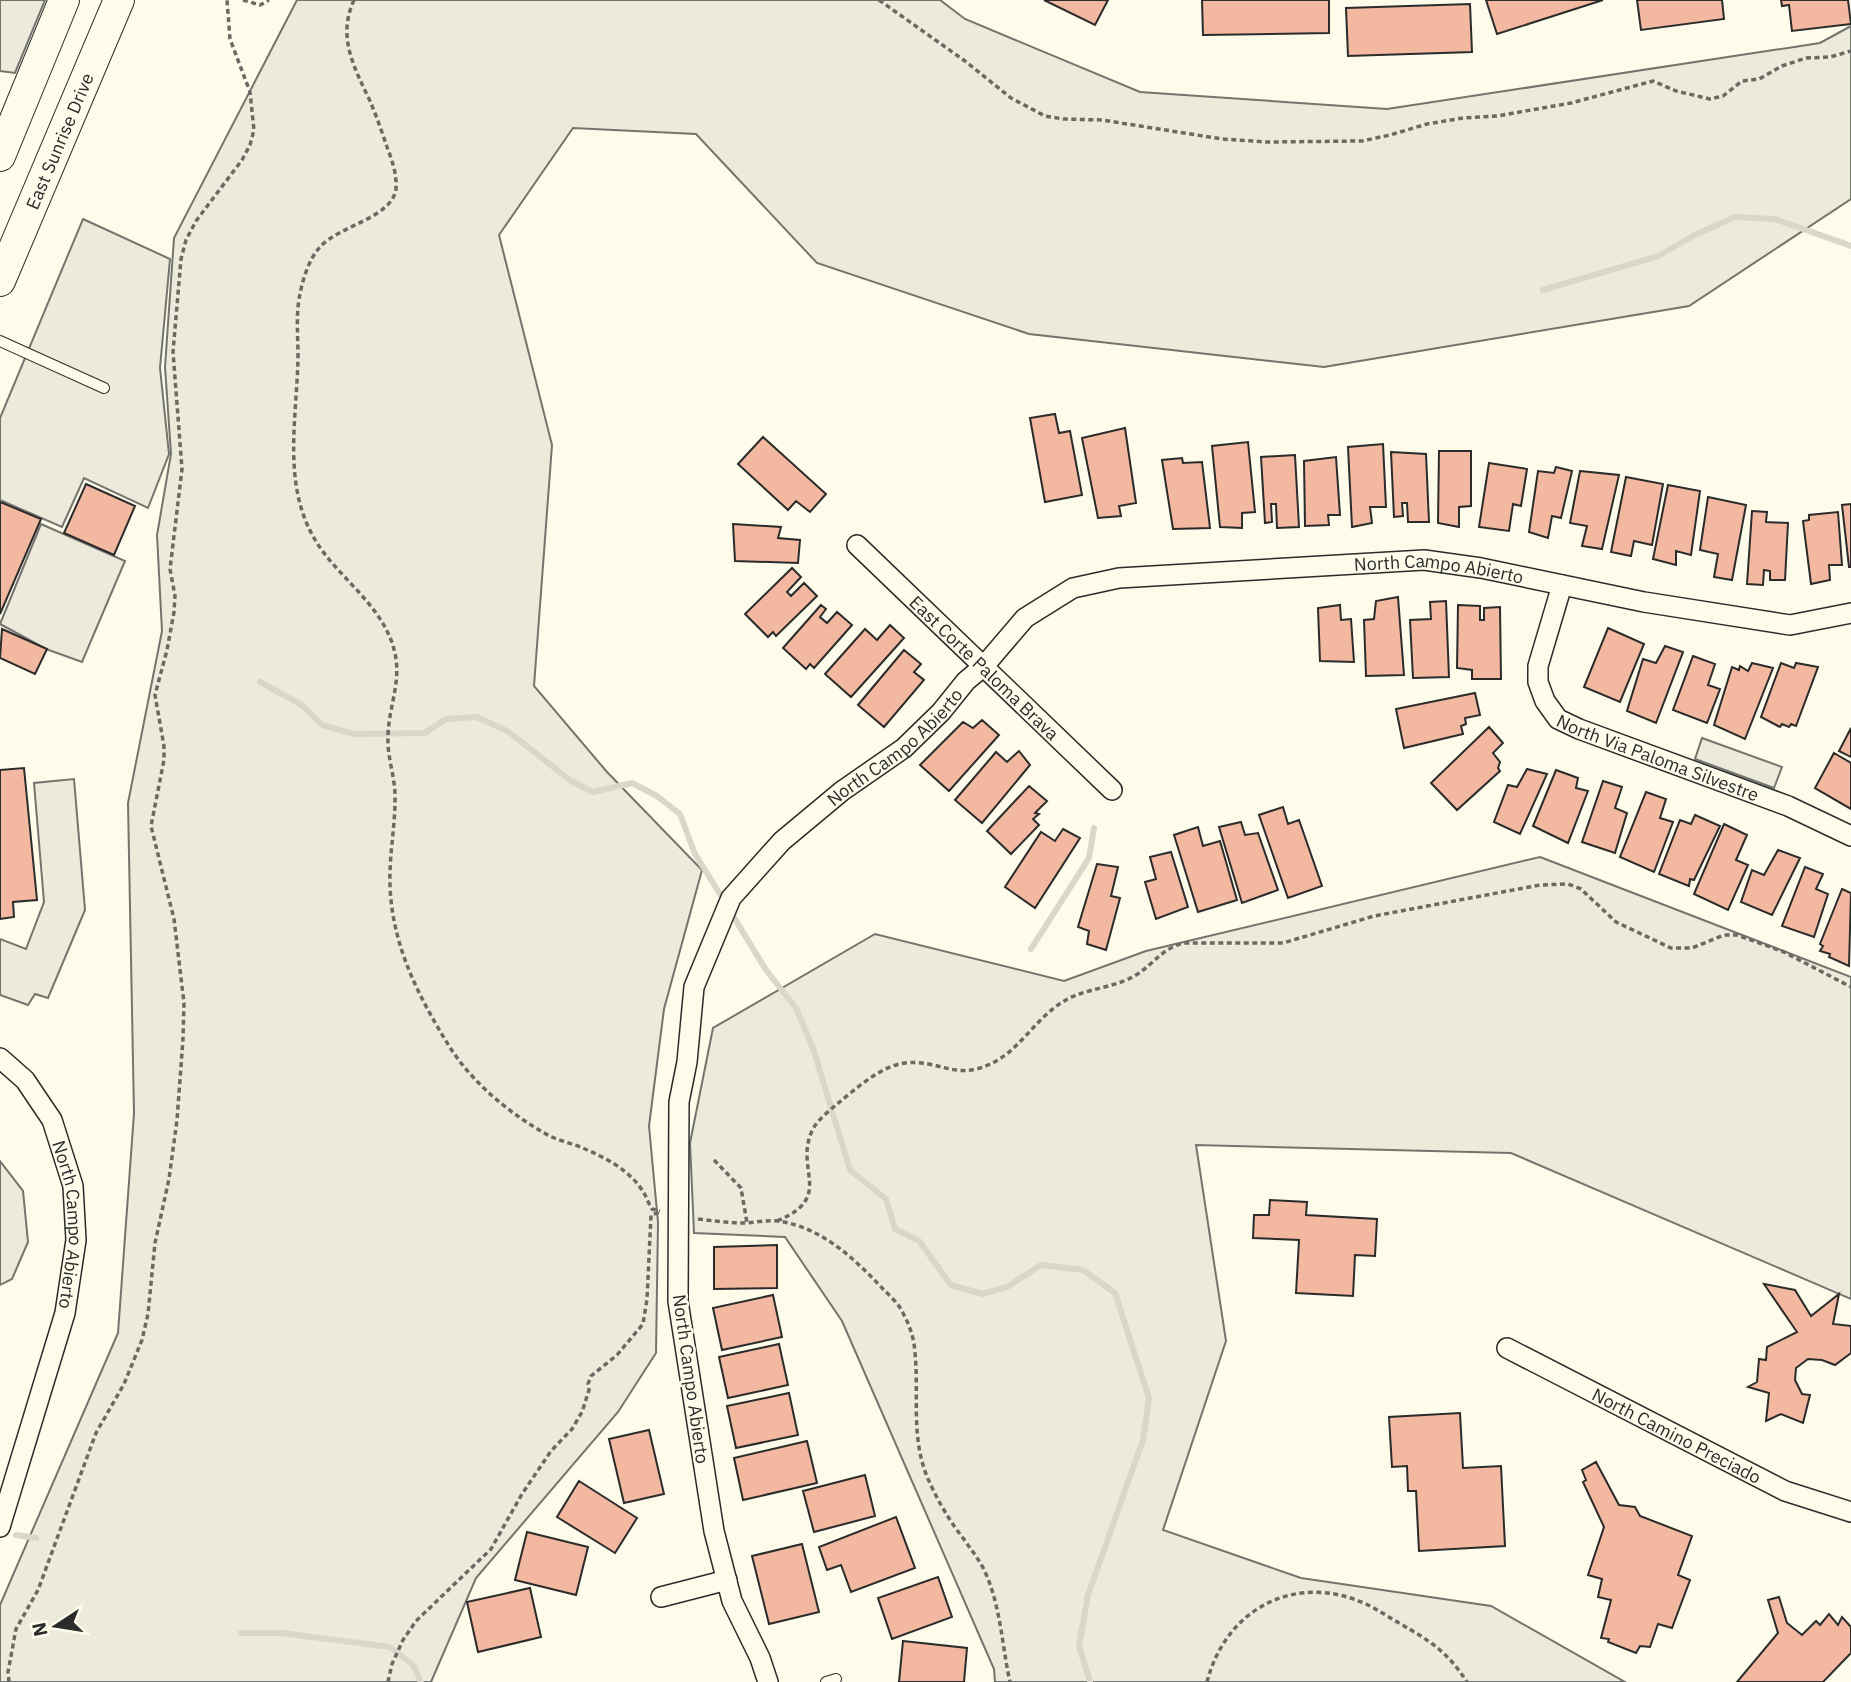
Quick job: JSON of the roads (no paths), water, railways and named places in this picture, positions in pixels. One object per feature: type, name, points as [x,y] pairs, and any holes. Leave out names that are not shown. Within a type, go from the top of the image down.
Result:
[{"type":"main road","points":[[0,156],[64,0]]},
{"type":"main road","name":"East Sunrise Drive","points":[[0,281],[119,0]]},
{"type":"street","name":"East Corte Paloma Brava","points":[[857,545],[1112,790]]},
{"type":"street","name":"North Campo Abierto","points":[[768,1682],[760,1658],[732,1601],[714,1531],[678,1301],[679,1102],[687,1062],[694,987],[731,898],[782,841],[842,791],[904,748],[941,712],[966,681],[985,666],[1025,618],[1073,588],[1119,578],[1424,560],[1481,568],[1644,602],[1790,625],[1851,614]]},
{"type":"street","name":"North Via Paloma Silvestre","points":[[1562,585],[1538,666],[1537,705],[1579,729],[1788,806],[1851,836]]},
{"type":"street","name":"North Campo Abierto","points":[[0,1058],[25,1080],[52,1121],[73,1186],[76,1240],[65,1313],[0,1527]]},
{"type":"street","name":"North Camino Preciado","points":[[1507,1348],[1785,1491],[1851,1513]]},
{"type":"street","points":[[661,1597],[727,1580]]},
{"type":"lane","points":[[0,341],[104,388]]},
{"type":"waterway","points":[[1543,290],[1658,256],[1735,217],[1775,219],[1851,246]]},
{"type":"waterway","points":[[260,682],[302,705],[322,725],[353,734],[425,733],[446,719],[477,717],[509,732],[571,781],[593,792],[632,783],[657,796],[680,814],[695,854],[725,902]]},
{"type":"waterway","points":[[1031,949],[1089,858],[1094,828]]},
{"type":"waterway","points":[[730,911],[766,970],[796,1008],[813,1048],[850,1170],[886,1199],[895,1229],[919,1241],[951,1285],[982,1294],[1007,1287],[1041,1265],[1083,1270],[1115,1293],[1149,1398],[1143,1440],[1088,1595],[1079,1646],[1090,1682]]},
{"type":"waterway","points":[[16,1535],[36,1538]]},
{"type":"waterway","points":[[241,1633],[281,1633],[390,1647],[413,1665],[421,1682]]}]
